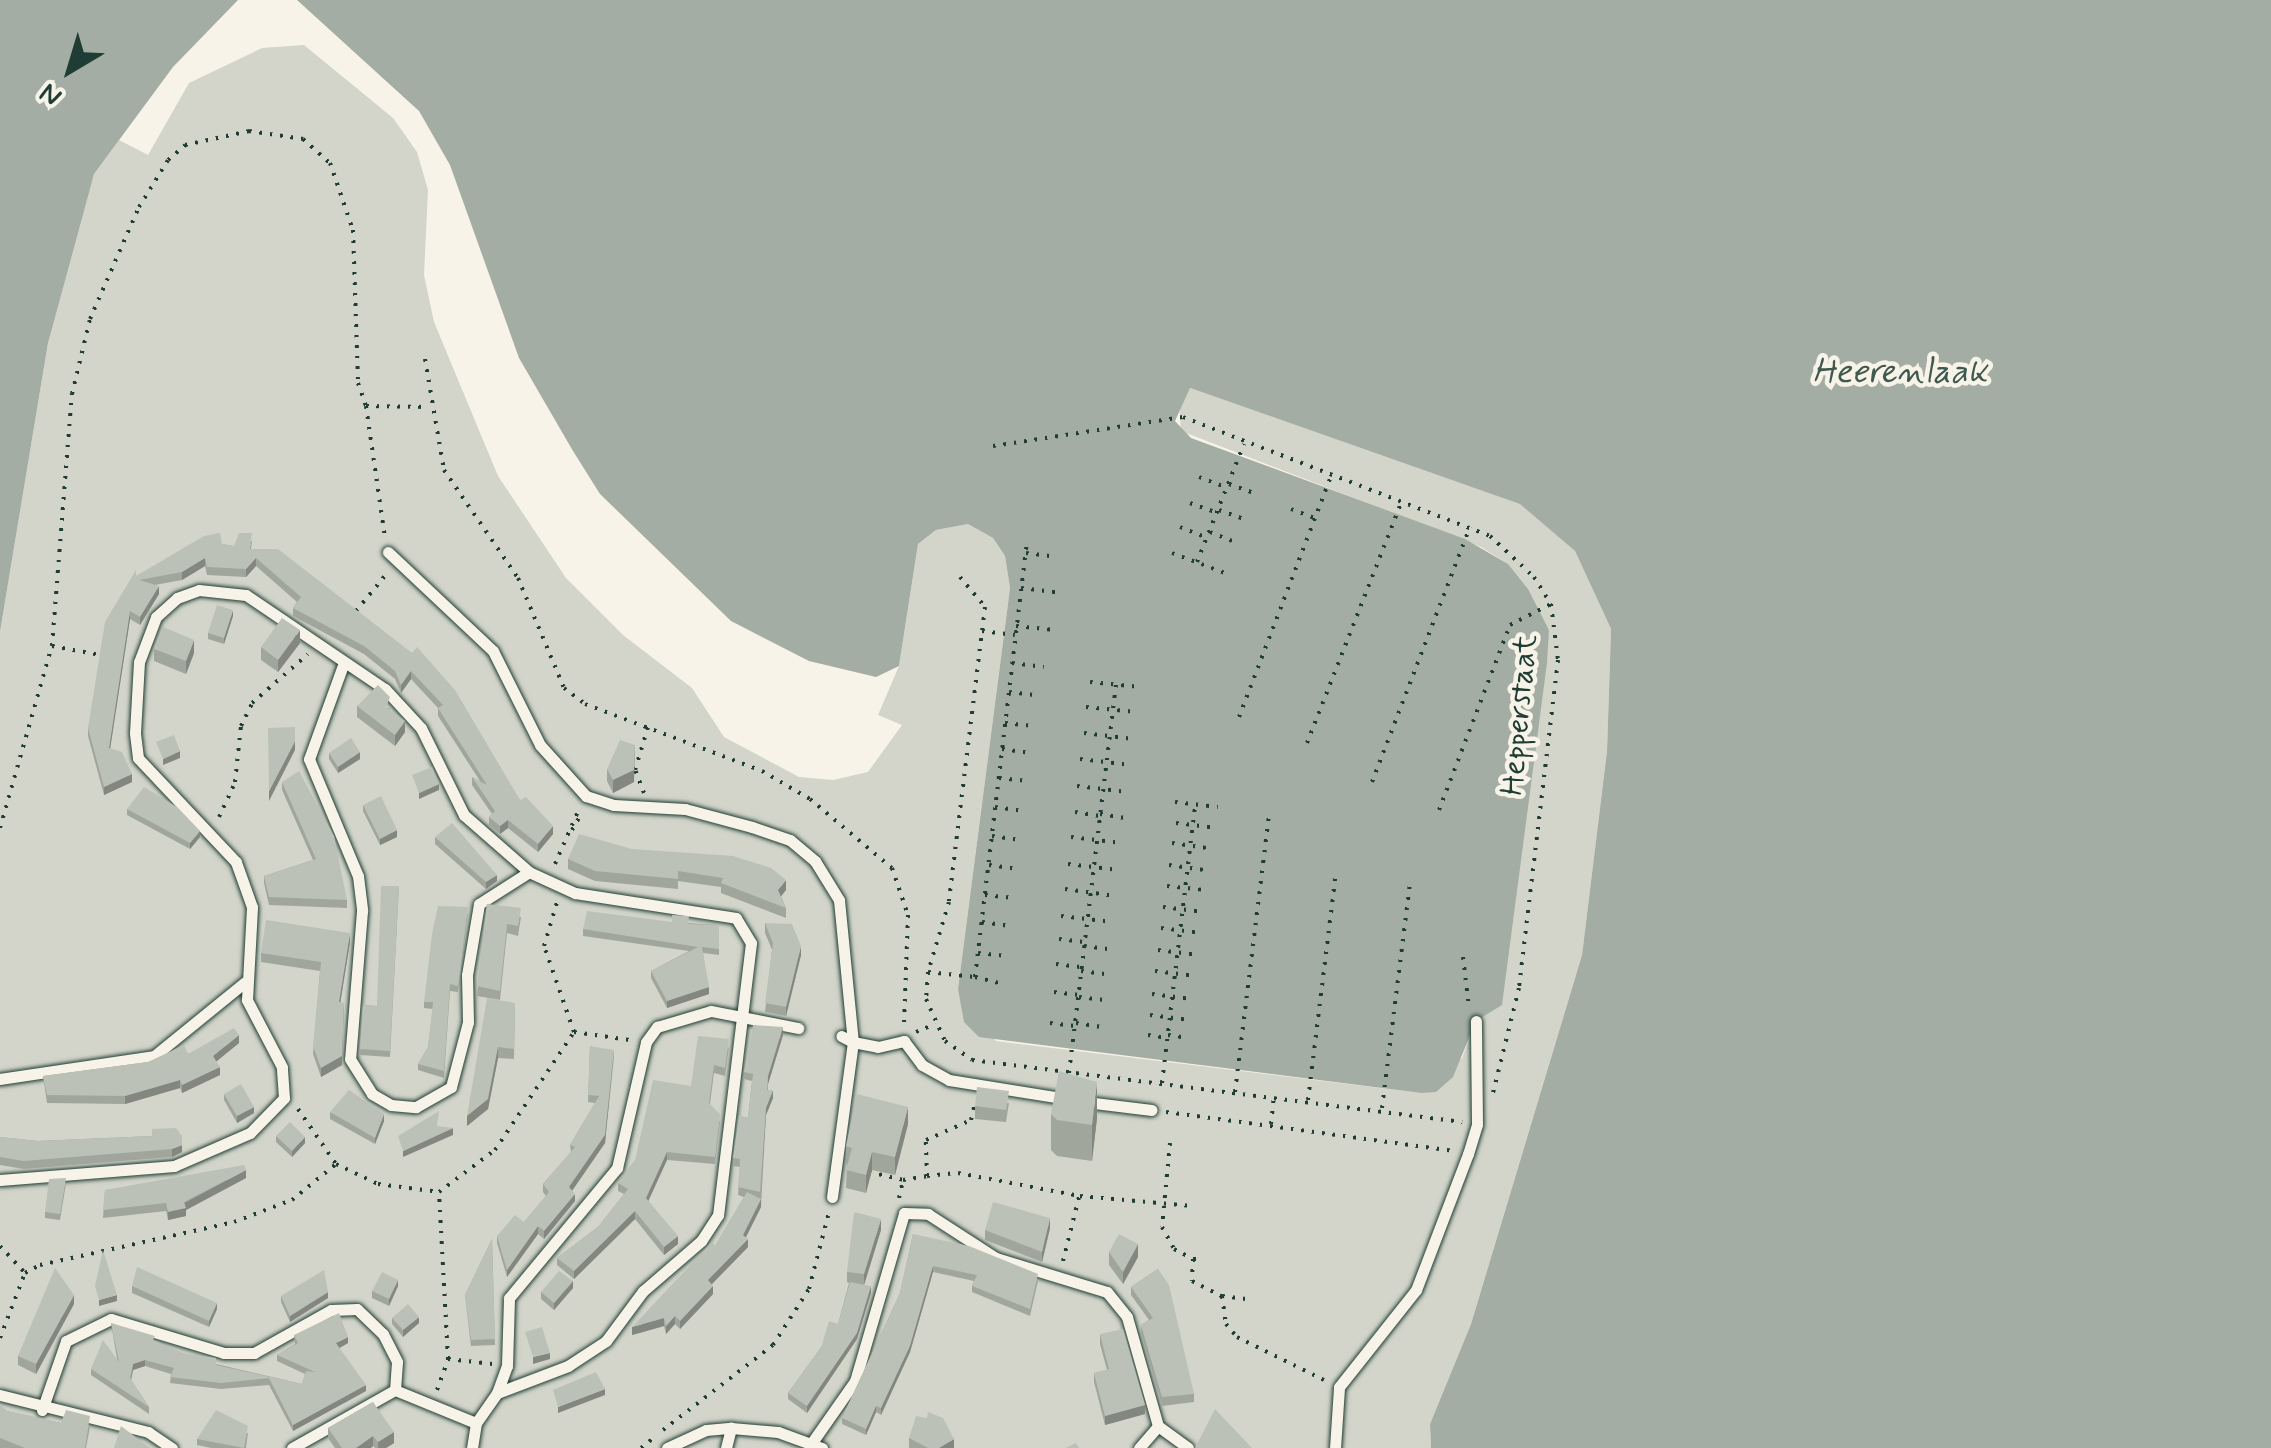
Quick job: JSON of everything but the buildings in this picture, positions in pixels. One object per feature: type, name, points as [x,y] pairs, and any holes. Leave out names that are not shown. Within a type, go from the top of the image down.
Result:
[{"type":"lane","points":[[391,558],[506,666],[554,768],[586,796],[686,809],[752,827],[790,840],[814,860],[839,900],[847,1039],[832,1198]]},
{"type":"lane","points":[[0,1180],[174,1166],[250,1133],[271,1118],[284,1098],[282,1067],[247,1000],[252,907],[236,862],[213,830],[138,758],[139,662],[156,617],[177,598],[200,590],[246,595],[385,689],[421,728],[464,815],[529,872],[564,889],[736,918],[751,942],[718,1215],[606,1340],[568,1366],[496,1393]]},
{"type":"lane","points":[[344,664],[309,759],[358,876],[362,912],[350,1059],[372,1094],[391,1105],[416,1107],[450,1088],[460,1069],[479,904],[529,872]]},
{"type":"lane","points":[[0,1079],[154,1056],[245,982]]},
{"type":"lane","points":[[472,1448],[476,1423],[508,1366],[508,1298],[617,1168],[646,1042],[676,1018],[712,1011],[798,1028]]},
{"type":"lane","points":[[1335,1448],[1338,1387],[1416,1290],[1468,1154],[1477,1124],[1473,1018]]},
{"type":"lane","points":[[847,1039],[878,1047],[904,1041],[922,1065],[978,1087],[1152,1110]]},
{"type":"lane","points":[[668,1448],[706,1430],[731,1428],[818,1444],[855,1381],[904,1213],[928,1214],[996,1258],[1107,1292],[1127,1317],[1158,1426],[1188,1448]]},
{"type":"lane","points":[[42,1410],[66,1341],[111,1319],[224,1353],[254,1353],[304,1322],[358,1308],[397,1362],[395,1390]]},
{"type":"lane","points":[[395,1390],[476,1423]]},
{"type":"lane","points":[[292,1448],[395,1390]]},
{"type":"lane","points":[[0,1395],[42,1410],[148,1432],[172,1448]]},
{"type":"lane","points":[[1138,1448],[1158,1426]]},
{"type":"lane","points":[[726,1448],[731,1428]]},
{"type":"path","points":[[0,828],[52,646],[72,394],[90,319],[139,207],[168,160],[186,145],[264,131],[304,139],[330,164],[354,230],[358,382],[366,406],[391,558],[347,624]]},
{"type":"path","points":[[425,359],[429,407],[444,470],[518,578],[564,688],[585,704],[762,771],[810,799],[892,868],[908,915],[904,1041]]},
{"type":"path","points":[[366,406],[429,407]]},
{"type":"path","name":"Hepperstaat","points":[[993,446],[1182,417],[1470,528],[1514,556],[1552,604],[1558,660],[1520,988],[1502,1077],[1477,1124]]},
{"type":"path","points":[[1197,562],[1244,444]]},
{"type":"path","points":[[1239,718],[1331,476]]},
{"type":"path","points":[[1199,477],[1256,494]]},
{"type":"path","points":[[1190,503],[1246,520]]},
{"type":"path","points":[[1308,743],[1402,503]]},
{"type":"path","points":[[1291,510],[1315,518]]},
{"type":"path","points":[[1180,527],[1237,543]]},
{"type":"path","points":[[1372,782],[1470,528]]},
{"type":"path","points":[[976,976],[1027,541]]},
{"type":"path","points":[[1026,553],[1052,556]]},
{"type":"path","points":[[1172,553],[1225,573]]},
{"type":"path","points":[[960,577],[985,607],[949,902],[928,972],[926,999],[956,1053],[1070,1073],[1382,1108],[1477,1124]]},
{"type":"path","points":[[1021,588],[1060,593]]},
{"type":"path","points":[[1439,810],[1510,625],[1552,604]]},
{"type":"path","points":[[1016,626],[1055,630]]},
{"type":"path","points":[[982,631],[1015,635]]},
{"type":"path","points":[[213,830],[236,782],[241,726],[252,703],[322,644]]},
{"type":"path","points":[[52,646],[139,662]]},
{"type":"path","points":[[1012,663],[1044,667]]},
{"type":"path","points":[[1090,682],[1141,687]]},
{"type":"path","points":[[1070,1073],[1116,686]]},
{"type":"path","points":[[1009,692],[1040,696]]},
{"type":"path","points":[[1086,708],[1137,712]]},
{"type":"path","points":[[1006,723],[1035,726]]},
{"type":"path","points":[[648,726],[635,770],[648,807]]},
{"type":"path","points":[[1084,733],[1134,738]]},
{"type":"path","points":[[1002,750],[1031,753]]},
{"type":"path","points":[[1080,759],[1131,765]]},
{"type":"path","points":[[999,778],[1029,781]]},
{"type":"path","points":[[1078,786],[1128,792]]},
{"type":"path","points":[[547,880],[587,802]]},
{"type":"path","points":[[1175,802],[1218,807]]},
{"type":"path","points":[[1162,1083],[1196,805]]},
{"type":"path","points":[[995,807],[1025,811]]},
{"type":"path","points":[[1074,812],[1125,818]]},
{"type":"path","points":[[1235,1092],[1269,814]]},
{"type":"path","points":[[1176,823],[1211,827]]},
{"type":"path","points":[[992,836],[1021,840]]},
{"type":"path","points":[[1071,837],[1121,843]]},
{"type":"path","points":[[1172,843],[1209,848]]},
{"type":"path","points":[[1068,864],[1119,870]]},
{"type":"path","points":[[989,865],[1018,869]]},
{"type":"path","points":[[1170,865],[1206,870]]},
{"type":"path","points":[[1308,1100],[1336,872]]},
{"type":"path","points":[[1382,1108],[1410,883]]},
{"type":"path","points":[[1167,886],[1204,890]]},
{"type":"path","points":[[564,889],[544,946],[574,1032]]},
{"type":"path","points":[[1065,890],[1116,896]]},
{"type":"path","points":[[985,895],[1014,898]]},
{"type":"path","points":[[1164,908],[1202,912]]},
{"type":"path","points":[[1061,916],[1113,922]]},
{"type":"path","points":[[982,922],[1010,926]]},
{"type":"path","points":[[1161,928],[1199,933]]},
{"type":"path","points":[[1059,939],[1110,949]]},
{"type":"path","points":[[1158,950],[1197,955]]},
{"type":"path","points":[[978,953],[1008,956]]},
{"type":"path","points":[[1463,957],[1473,1018]]},
{"type":"path","points":[[1056,964],[1107,974]]},
{"type":"path","points":[[928,972],[976,976],[1003,984]]},
{"type":"path","points":[[1155,972],[1194,976]]},
{"type":"path","points":[[1054,992],[1104,1000]]},
{"type":"path","points":[[1152,994],[1192,999]]},
{"type":"path","points":[[1150,1015],[1190,1020]]},
{"type":"path","points":[[1050,1023],[1102,1027]]},
{"type":"path","points":[[574,1032],[646,1042]]},
{"type":"path","points":[[284,1098],[336,1164],[378,1184],[439,1192],[495,1150],[574,1032]]},
{"type":"path","points":[[1148,1036],[1189,1038]]},
{"type":"path","points":[[928,1176],[926,1140],[971,1120],[978,1087]]},
{"type":"path","points":[[1271,1124],[1274,1096]]},
{"type":"path","points":[[1152,1110],[1468,1154]]},
{"type":"path","points":[[1170,1143],[1162,1228],[1174,1249],[1204,1260]]},
{"type":"path","points":[[0,1338],[26,1273],[98,1249],[176,1240],[234,1222],[292,1200],[336,1164]]},
{"type":"path","points":[[838,1166],[903,1180],[958,1172],[1080,1196],[1162,1207],[1193,1206]]},
{"type":"path","points":[[898,1202],[903,1180]]},
{"type":"path","points":[[432,1405],[448,1359],[439,1192]]},
{"type":"path","points":[[1060,1275],[1080,1196]]},
{"type":"path","points":[[641,1448],[773,1345],[809,1289],[832,1198]]},
{"type":"path","points":[[0,1246],[26,1273]]},
{"type":"path","points":[[1193,1259],[1192,1281],[1222,1296],[1248,1299]]},
{"type":"path","points":[[1222,1296],[1226,1324],[1236,1338],[1338,1387]]},
{"type":"path","points":[[448,1359],[508,1366]]},
{"type":"shaded area","points":[[304,45],[393,118],[417,152],[428,190],[424,275],[434,322],[498,476],[566,578],[623,635],[692,688],[724,737],[799,777],[833,780],[868,772],[902,725],[878,715],[899,666],[918,544],[936,530],[968,524],[993,538],[1005,556],[1010,588],[958,989],[996,1041],[1421,1093],[1462,1058],[1476,1021],[1549,630],[1508,564],[1481,547],[1181,431],[1179,403],[1190,388],[1521,504],[1575,551],[1611,629],[1607,751],[1582,955],[1471,1324],[1430,1424],[1431,1448],[0,1448],[0,632],[48,343],[75,228],[94,174],[119,140],[148,155],[189,83],[262,48]]},
{"type":"water","points":[[0,0],[238,0],[173,67],[94,174],[48,343],[0,632]]},
{"type":"water","name":"Heerenlaak","points":[[297,0],[2271,0],[2271,1448],[1431,1448],[1430,1424],[1471,1324],[1582,955],[1607,751],[1611,629],[1575,551],[1520,504],[1190,388],[1175,421],[1191,438],[1465,539],[1508,564],[1528,589],[1549,630],[1502,1005],[1476,1021],[1453,1077],[1436,1092],[1421,1093],[979,1037],[964,1022],[958,989],[1010,588],[1005,556],[993,538],[968,524],[936,530],[918,544],[899,666],[876,677],[809,661],[731,621],[600,494],[573,451],[519,358],[450,165],[419,111]]}]
